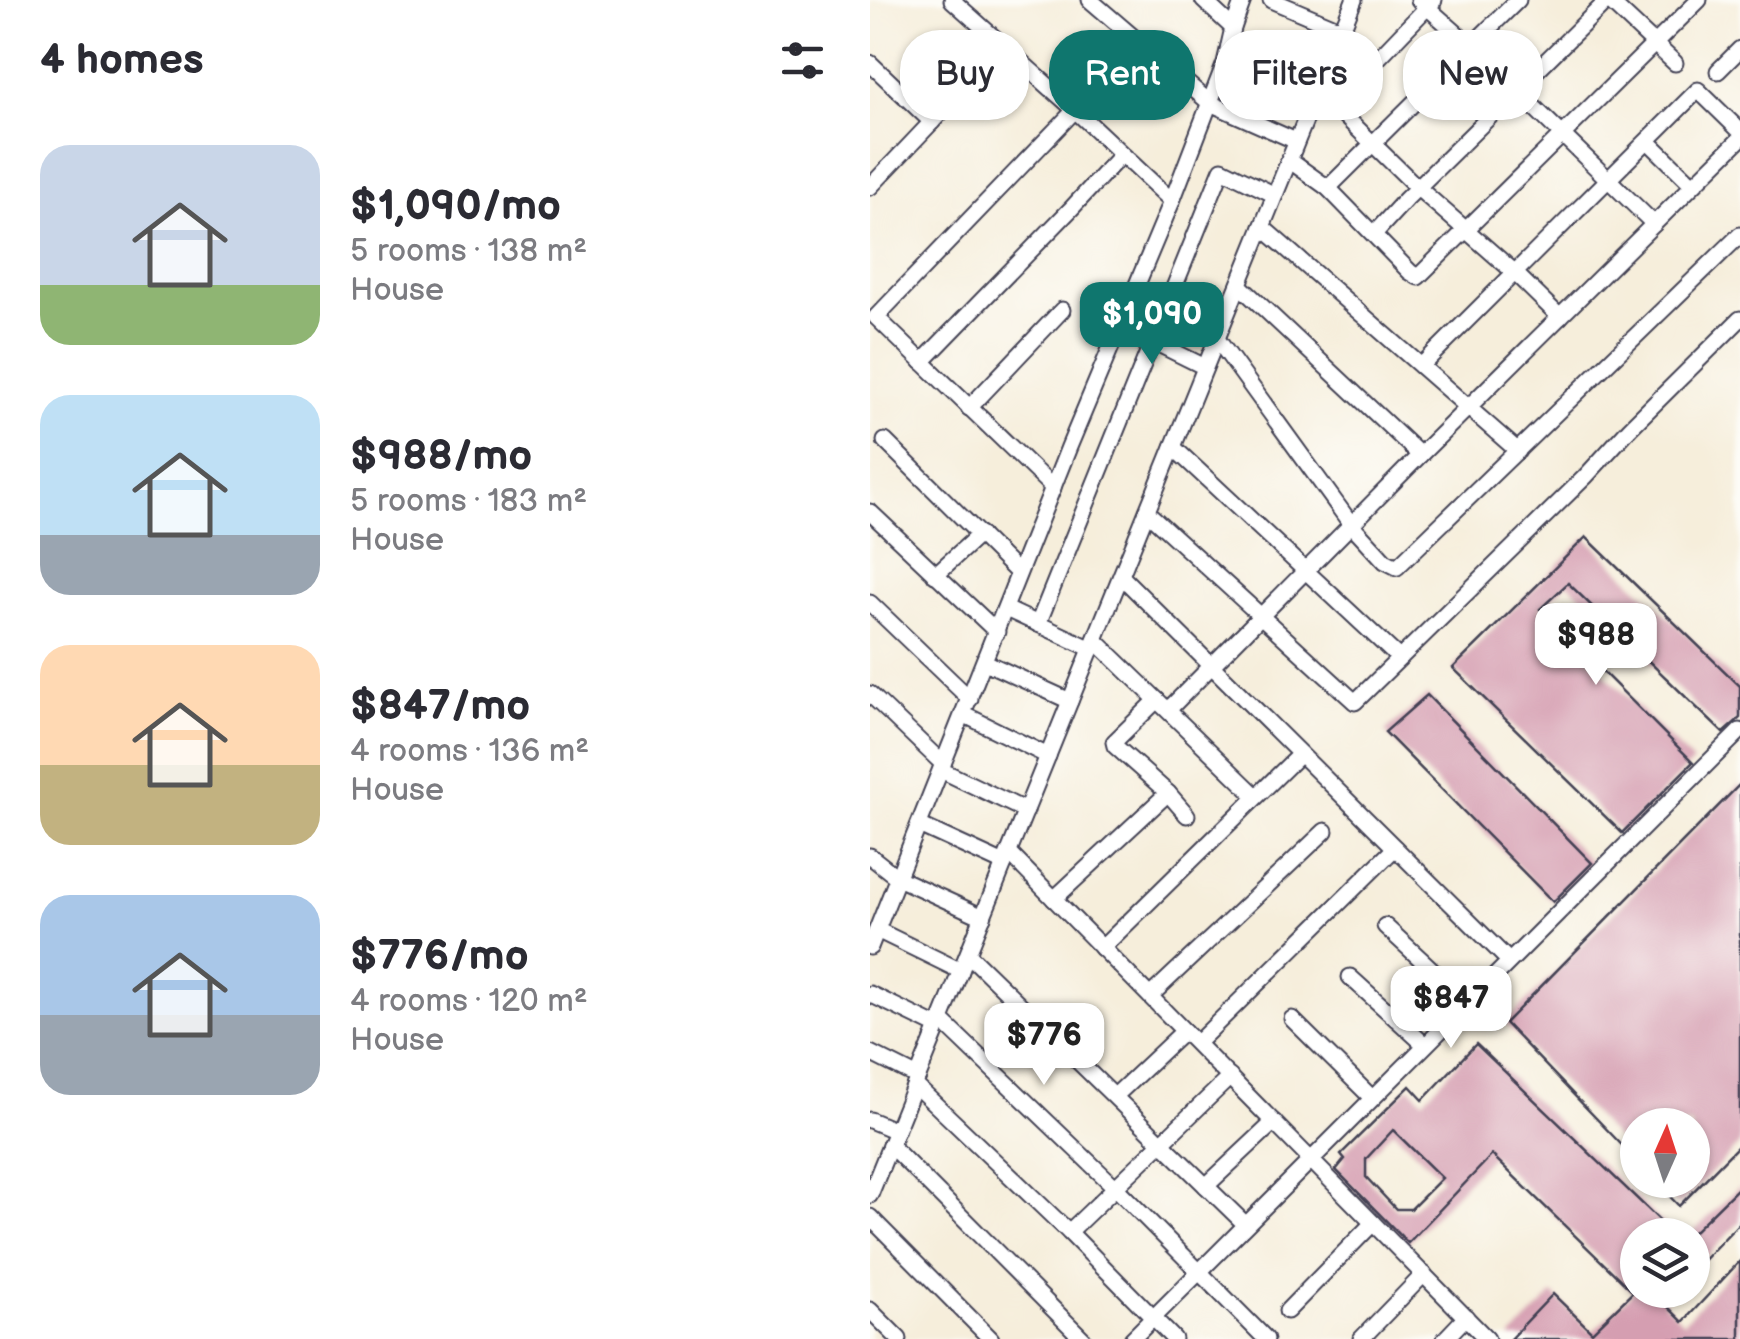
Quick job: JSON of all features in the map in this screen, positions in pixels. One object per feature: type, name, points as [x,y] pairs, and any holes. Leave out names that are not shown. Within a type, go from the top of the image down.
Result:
[{"type":"street","points":[[952,0],[986,30]]},
{"type":"street","points":[[1091,0],[1210,103],[1296,141]]},
{"type":"street","points":[[1202,0],[1233,28],[1243,0]]},
{"type":"street","points":[[1271,0],[1342,30],[1354,0]]},
{"type":"street","points":[[1487,30],[1518,0]]},
{"type":"street","points":[[1543,64],[1608,0],[1675,62]]},
{"type":"street","points":[[1290,160],[1328,188],[1418,276],[1699,0]]},
{"type":"street","points":[[1383,50],[1427,2],[1455,30]]},
{"type":"street","points":[[1718,71],[1740,49]]},
{"type":"street","points":[[870,62],[932,122],[870,187]]},
{"type":"street","points":[[1029,69],[1049,87]]},
{"type":"street","points":[[870,947],[1215,88]]},
{"type":"street","points":[[1187,815],[1114,742],[1211,666],[1262,617],[1740,135],[1698,90],[1422,366]]},
{"type":"street","points":[[1328,188],[1403,113]]},
{"type":"street","points":[[1543,116],[1654,224]]},
{"type":"street","points":[[1053,488],[876,318],[1065,120]]},
{"type":"street","points":[[1085,120],[1172,201]]},
{"type":"street","points":[[871,1189],[1305,120]]},
{"type":"street","points":[[1348,120],[1560,317]]},
{"type":"street","points":[[1374,234],[1486,120]]},
{"type":"street","points":[[1648,140],[1692,184]]},
{"type":"street","points":[[922,362],[1121,155]]},
{"type":"street","points":[[1189,156],[1275,195]]},
{"type":"street","points":[[1038,624],[1222,169]]},
{"type":"street","points":[[1262,228],[1518,451]]},
{"type":"street","points":[[1217,339],[1351,524],[1385,560],[1397,567],[1740,235]]},
{"type":"street","points":[[1239,285],[1420,455]]},
{"type":"street","points":[[969,408],[1062,310]]},
{"type":"street","points":[[1147,512],[1355,702],[1740,320]]},
{"type":"street","points":[[1120,325],[1205,368]]},
{"type":"street","points":[[885,441],[1018,573]]},
{"type":"street","points":[[1173,447],[1399,658]]},
{"type":"street","points":[[870,512],[997,632]]},
{"type":"street","points":[[935,574],[980,534]]},
{"type":"street","points":[[1121,576],[1509,962]]},
{"type":"street","points":[[870,604],[967,707],[1048,756]]},
{"type":"street","points":[[1006,609],[1093,645],[1256,796]]},
{"type":"street","points":[[985,662],[1070,701]]},
{"type":"street","points":[[870,694],[942,767],[1026,811]]},
{"type":"street","points":[[1132,1339],[1740,732]]},
{"type":"street","points":[[1102,948],[1300,754]]},
{"type":"street","points":[[1054,899],[1168,793]]},
{"type":"street","points":[[919,825],[1007,858],[1054,899],[1487,1339]]},
{"type":"street","points":[[1150,996],[1325,830]]},
{"type":"street","points":[[1196,1043],[1395,848]]},
{"type":"street","points":[[872,862],[898,878],[983,916]]},
{"type":"street","points":[[1385,926],[1468,1003]]},
{"type":"street","points":[[877,930],[961,971]]},
{"type":"street","points":[[969,954],[1245,1224]]},
{"type":"street","points":[[1350,977],[1425,1046]]},
{"type":"street","points":[[870,994],[940,1023],[1116,1188],[1266,1339]]},
{"type":"street","points":[[1292,1019],[1372,1098]]},
{"type":"street","points":[[1115,1096],[1184,1031]]},
{"type":"street","points":[[870,1054],[917,1081],[1174,1339]]},
{"type":"street","points":[[1069,1232],[1230,1077]]},
{"type":"street","points":[[870,1120],[893,1138],[1083,1339]]},
{"type":"street","points":[[1206,1186],[1274,1122]]},
{"type":"street","points":[[870,1217],[991,1339]]},
{"type":"street","points":[[1286,1312],[1374,1223]]},
{"type":"street","points":[[1361,1339],[1424,1274]]},
{"type":"street","points":[[870,1310],[899,1339]]},
{"type":"street","points":[[1445,1339],[1466,1317]]},
{"type":"building","points":[[1586,537],[1740,686],[1740,718],[1723,733],[1568,583],[1540,609],[1693,762],[1622,833],[1453,668]]},
{"type":"building","points":[[1427,695],[1592,863],[1553,902],[1385,732]]},
{"type":"building","points":[[1740,784],[1740,1144],[1710,1174],[1710,1108],[1620,1108],[1620,1143],[1505,1023]]},
{"type":"building","points":[[1476,1044],[1620,1182],[1620,1198],[1636,1198],[1657,1218],[1620,1218],[1620,1279],[1492,1155],[1408,1243],[1336,1170],[1345,1159],[1341,1154],[1410,1086],[1423,1100]],"holes":[[[1393,1130],[1442,1178],[1411,1209],[1396,1209],[1366,1177],[1366,1159]]]},
{"type":"building","points":[[1740,1186],[1740,1222],[1710,1253],[1707,1218]]},
{"type":"building","points":[[1740,1261],[1740,1339],[1510,1339],[1553,1294],[1592,1332],[1620,1305],[1620,1308],[1669,1308],[1683,1322],[1696,1308],[1710,1308],[1710,1293]]}]
